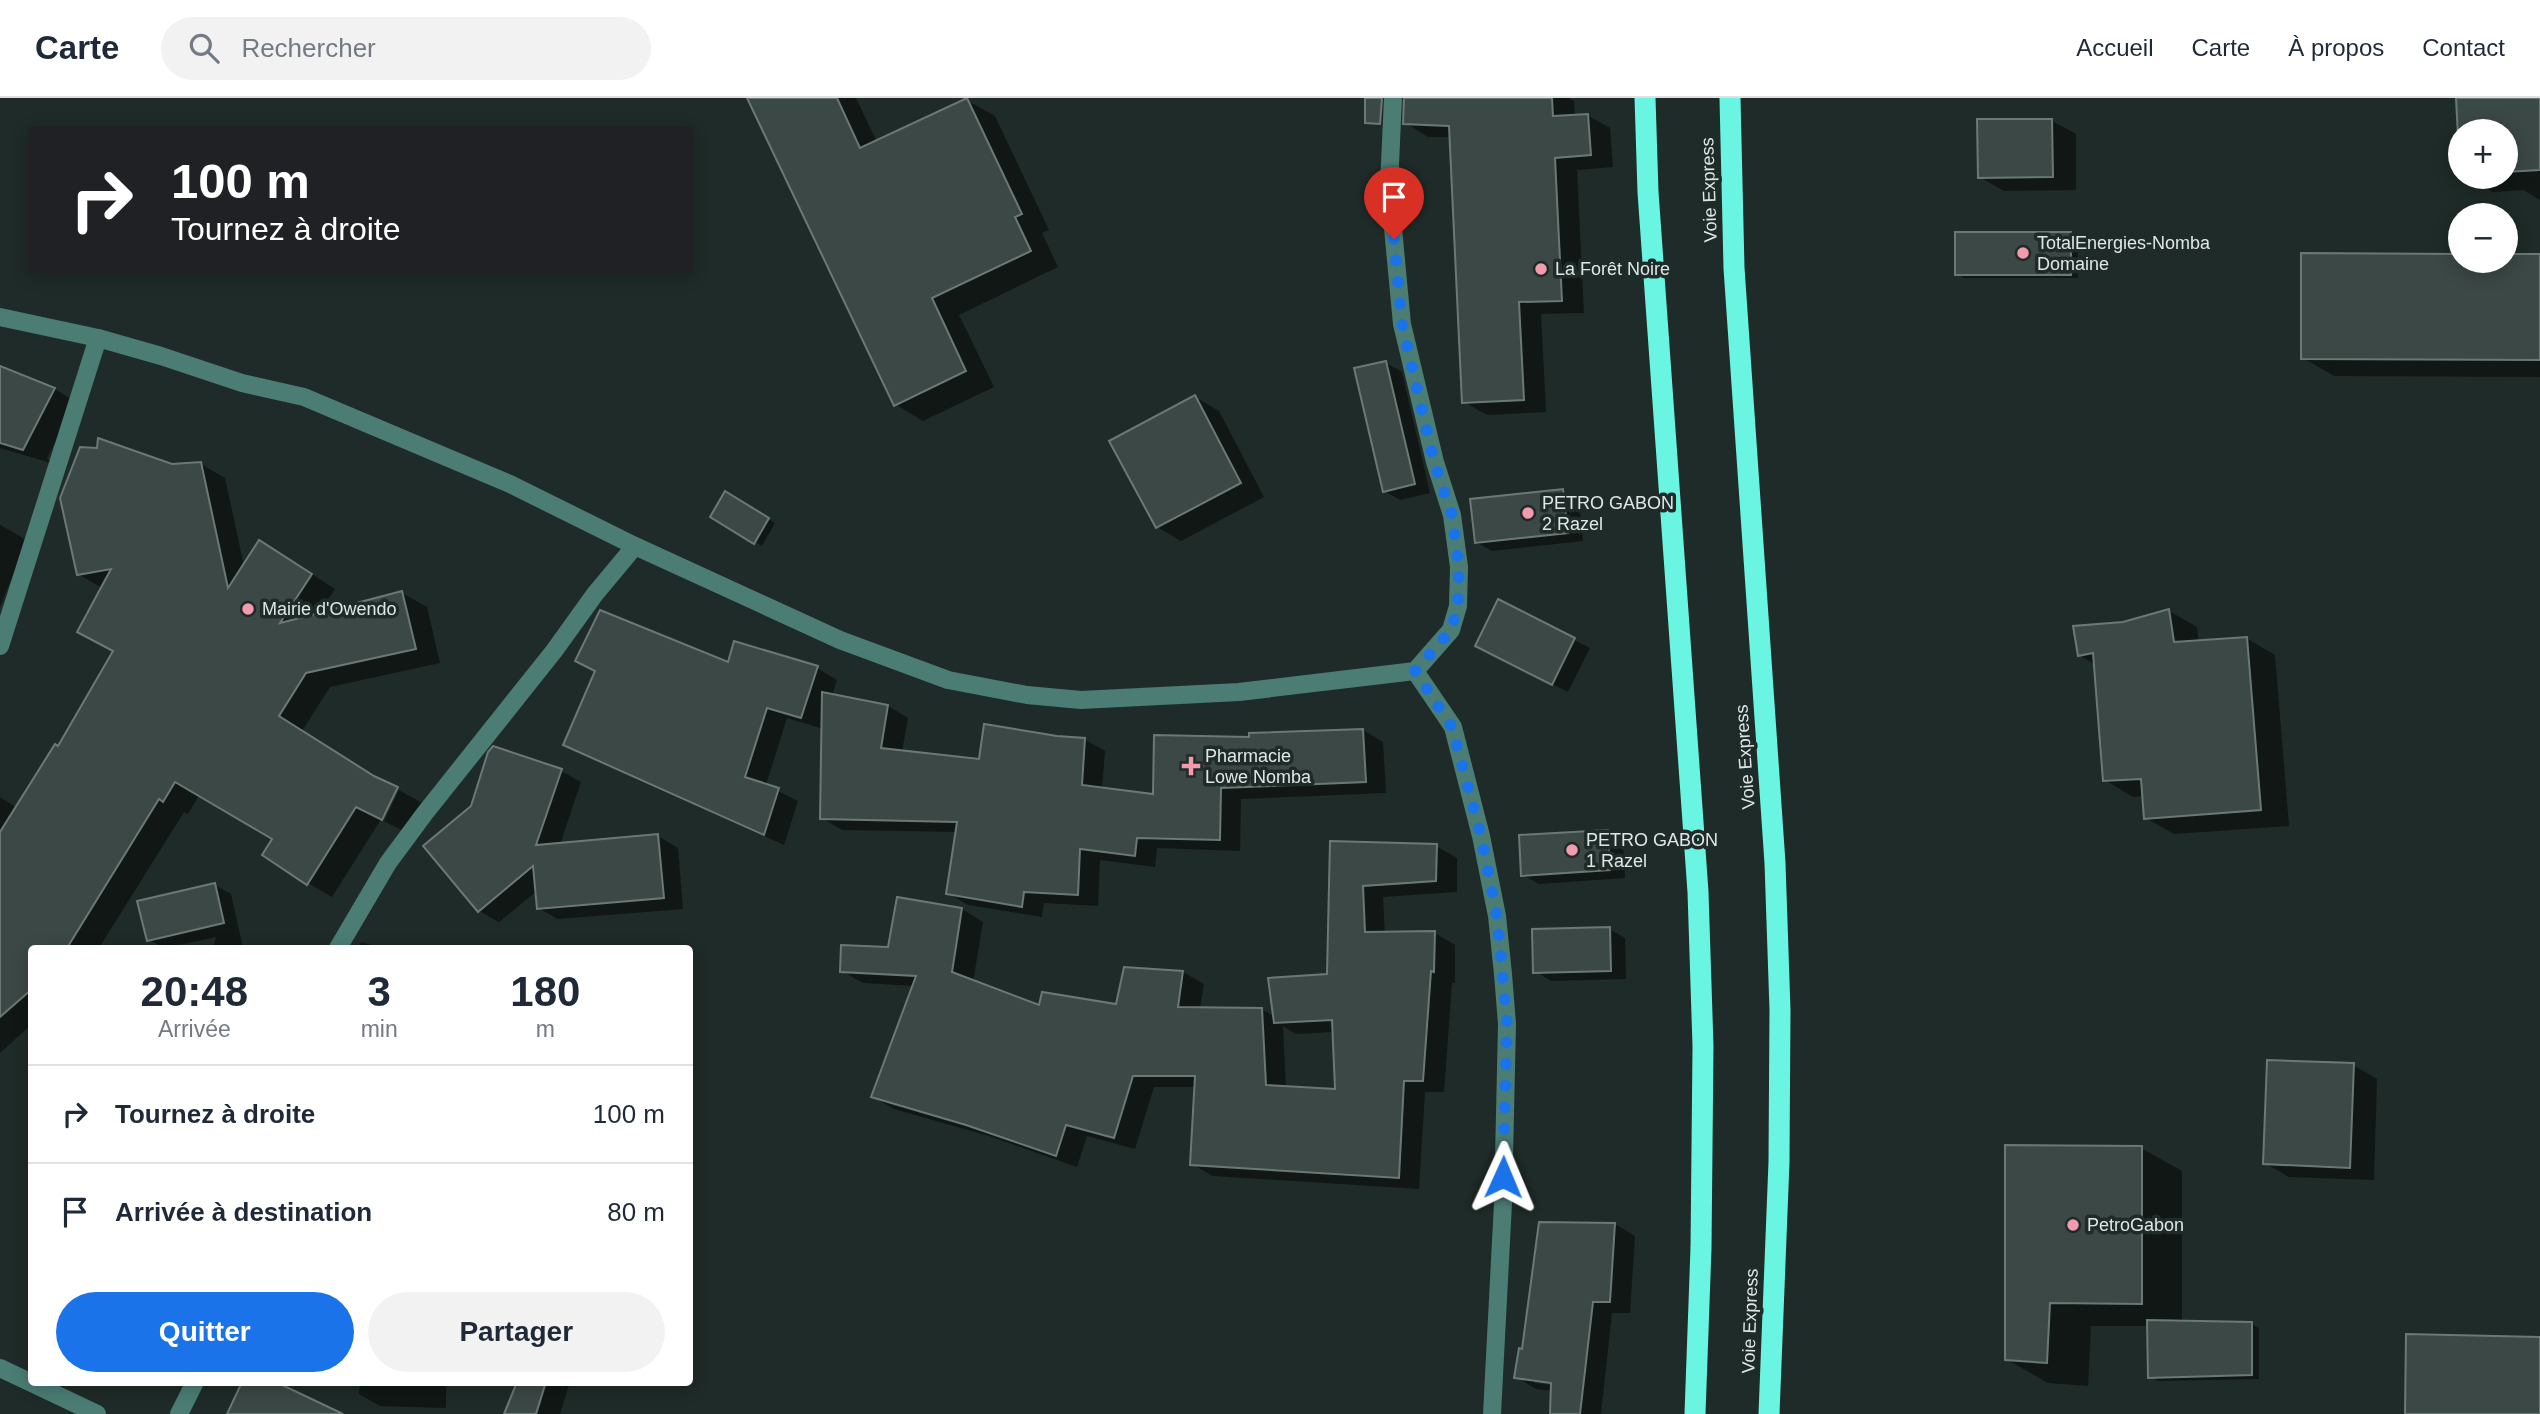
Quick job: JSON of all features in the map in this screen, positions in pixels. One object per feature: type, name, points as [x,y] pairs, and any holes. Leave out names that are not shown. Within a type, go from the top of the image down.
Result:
[{"type":"highway","points":[[1645,98],[1648,192],[1698,905],[1703,1046],[1701,1248],[1695,1414]]},
{"type":"highway","name":"Voie Express","points":[[1730,98],[1734,268],[1775,863],[1780,996],[1779,1162],[1769,1414]]},
{"type":"street","points":[[0,317],[98,338],[242,383],[304,397],[510,484],[635,546],[840,640],[948,680],[1027,695],[1082,700],[1163,698],[1239,692],[1415,671],[1451,630],[1458,606],[1459,567],[1452,515],[1434,462],[1402,324],[1389,186],[1393,98]]},
{"type":"street","points":[[0,646],[98,338]]},
{"type":"street","points":[[340,945],[388,863],[635,546]]},
{"type":"street","points":[[1415,671],[1452,727],[1481,836],[1500,939],[1507,1024],[1503,1203],[1492,1414]]},
{"type":"street","points":[[0,1368],[28,1381]]},
{"type":"street","points":[[38,1386],[97,1414]]},
{"type":"street","points":[[179,1414],[193,1386]]},
{"type":"building","points":[[747,98],[837,98],[860,148],[967,98],[1022,214],[1015,217],[1031,251],[932,298],[966,371],[894,406]]},
{"type":"building","points":[[1365,98],[1382,98],[1380,124],[1365,123]]},
{"type":"building","points":[[1404,98],[1552,98],[1553,116],[1588,114],[1591,155],[1555,158],[1562,301],[1519,302],[1524,400],[1462,403],[1449,126],[1403,124]]},
{"type":"building","points":[[2456,98],[2540,98],[2540,170],[2518,171],[2518,119],[2457,119]]},
{"type":"building","points":[[1977,119],[2052,119],[2053,177],[1978,178]]},
{"type":"building","points":[[1955,232],[2071,232],[2071,275],[1955,275]]},
{"type":"building","points":[[2301,253],[2448,254],[2448,273],[2518,273],[2518,254],[2540,254],[2540,360],[2301,359]]},
{"type":"building","points":[[1386,361],[1415,484],[1383,492],[1354,368]]},
{"type":"building","points":[[0,366],[55,388],[23,450],[0,443]]},
{"type":"building","points":[[1195,395],[1241,483],[1156,528],[1109,441]]},
{"type":"building","points":[[98,438],[172,464],[201,462],[228,588],[259,540],[312,574],[280,623],[402,591],[416,649],[306,673],[279,716],[374,776],[398,787],[382,820],[356,807],[307,885],[262,855],[272,839],[175,782],[163,802],[159,799],[69,945],[28,945],[28,992],[0,1017],[0,832],[55,744],[58,746],[113,651],[77,632],[111,569],[77,575],[60,498],[80,447],[97,448]]},
{"type":"building","points":[[1563,489],[1568,533],[1475,543],[1470,499]]},
{"type":"building","points":[[725,491],[769,518],[754,544],[710,517]]},
{"type":"building","points":[[1498,599],[1575,638],[1552,685],[1475,646]]},
{"type":"building","points":[[2169,609],[2174,642],[2247,637],[2261,810],[2144,819],[2141,779],[2103,781],[2093,653],[2078,656],[2073,626],[2123,622]]},
{"type":"building","points":[[600,610],[728,662],[734,641],[818,666],[801,718],[767,708],[745,777],[779,788],[764,835],[563,745],[595,671],[575,661]]},
{"type":"building","points":[[822,692],[888,705],[881,748],[979,759],[984,724],[1085,738],[1082,785],[1153,794],[1154,735],[1249,737],[1249,733],[1363,729],[1366,782],[1221,788],[1220,840],[1137,838],[1135,856],[1080,849],[1078,895],[1024,892],[1022,907],[946,894],[957,822],[820,819]]},
{"type":"building","points":[[493,746],[562,769],[536,845],[658,834],[664,898],[537,909],[533,866],[478,912],[423,846],[471,806],[488,752]]},
{"type":"building","points":[[1608,830],[1610,870],[1521,876],[1519,835]]},
{"type":"building","points":[[1330,841],[1437,844],[1436,881],[1363,886],[1365,932],[1435,931],[1434,972],[1431,971],[1423,1081],[1404,1081],[1399,1178],[1190,1165],[1195,1076],[1133,1076],[1114,1138],[1066,1125],[1056,1156],[966,1125],[871,1097],[916,976],[840,972],[841,945],[888,947],[897,897],[962,908],[952,972],[1039,1005],[1042,992],[1116,1004],[1124,967],[1183,971],[1178,1007],[1262,1008],[1266,1085],[1335,1089],[1332,1020],[1274,1023],[1268,978],[1327,974]]},
{"type":"building","points":[[215,883],[224,923],[147,941],[137,901]]},
{"type":"building","points":[[1610,927],[1611,971],[1533,973],[1532,929]]},
{"type":"building","points":[[2267,1060],[2354,1063],[2350,1168],[2263,1164]]},
{"type":"building","name":"PetroGabon","points":[[2005,1145],[2142,1146],[2142,1304],[2050,1303],[2047,1363],[2005,1360]]},
{"type":"building","points":[[1539,1222],[1615,1223],[1610,1302],[1593,1302],[1580,1414],[1550,1414],[1551,1383],[1514,1378],[1519,1348],[1522,1349]]},
{"type":"building","points":[[2147,1320],[2252,1322],[2252,1375],[2148,1378]]},
{"type":"building","points":[[2406,1334],[2540,1337],[2540,1414],[2405,1414]]},
{"type":"building","points":[[240,1386],[284,1386],[343,1414],[227,1414]]},
{"type":"building","points":[[515,1386],[545,1386],[536,1414],[504,1414]]},
{"type":"place","name":"TotalEnergies-Nomba Domaine","points":[[2023,253]]},
{"type":"place","name":"La Forêt Noire","points":[[1541,269]]},
{"type":"place","name":"PETRO GABON 2 Razel","points":[[1528,513]]},
{"type":"place","name":"Mairie d'Owendo","points":[[248,609]]},
{"type":"place","name":"Pharmacie Lowe Nomba","points":[[1191,766]]},
{"type":"place","name":"PETRO GABON 1 Razel","points":[[1572,850]]},
{"type":"place","name":"PetroGabon","points":[[2073,1225]]},
{"type":"route","points":[[1394,239],[1402,324],[1434,462],[1452,515],[1459,567],[1458,606],[1451,630],[1415,671],[1452,727],[1481,836],[1497,916],[1507,1024],[1503,1177]]}]
